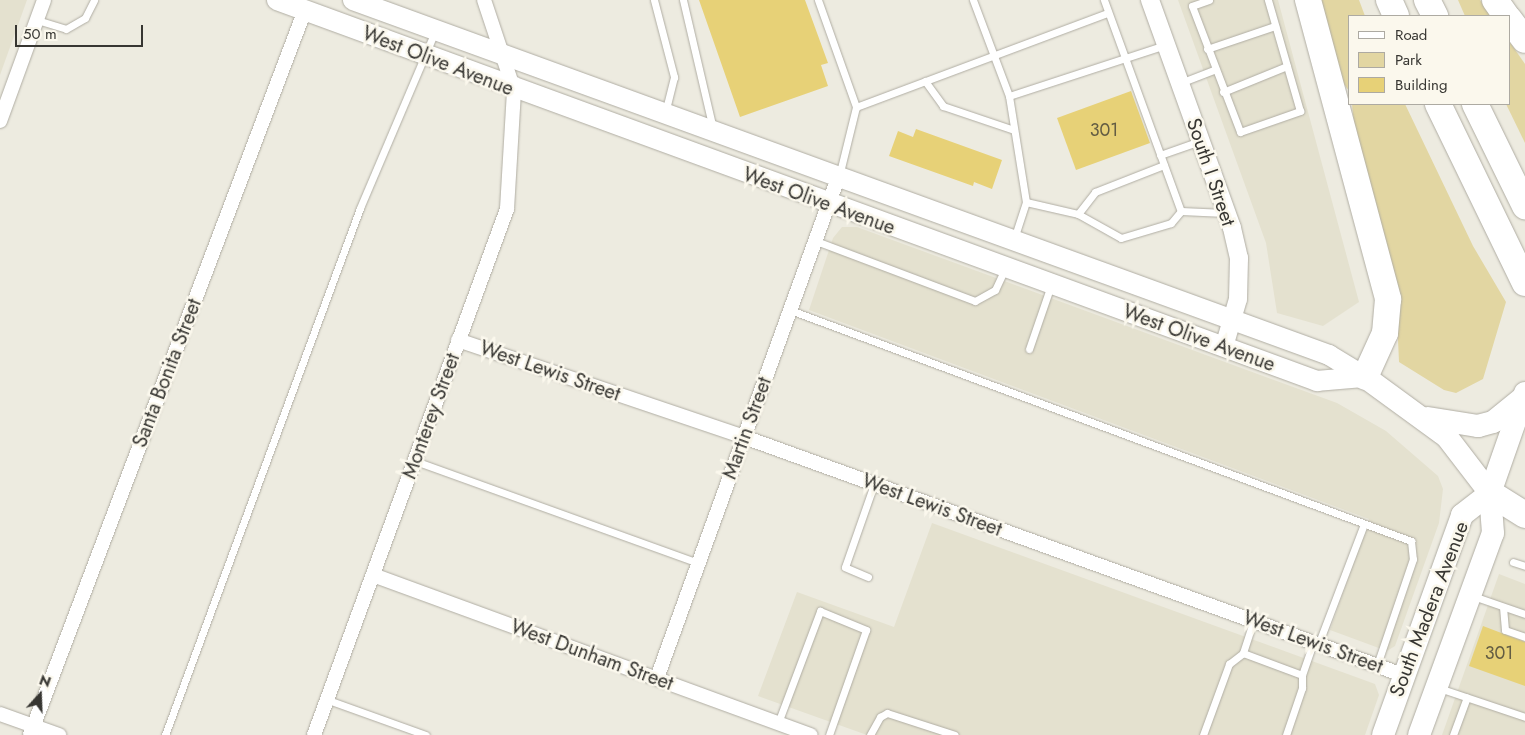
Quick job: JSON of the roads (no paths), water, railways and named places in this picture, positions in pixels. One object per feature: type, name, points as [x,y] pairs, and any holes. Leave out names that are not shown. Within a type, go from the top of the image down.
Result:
[{"type":"highway","points":[[1308,0],[1388,299],[1385,333],[1365,377]]},
{"type":"highway","points":[[1389,0],[1396,15]]},
{"type":"highway","points":[[1427,0],[1434,15]]},
{"type":"highway","points":[[1494,0],[1505,15]]},
{"type":"highway","points":[[1510,21],[1525,40]]},
{"type":"highway","points":[[1438,105],[1525,283]]},
{"type":"highway","points":[[1475,105],[1525,206]]},
{"type":"highway","points":[[1490,493],[1525,515]]},
{"type":"main road","name":"West Olive Avenue","points":[[277,0],[514,90],[1318,381],[1365,377]]},
{"type":"main road","name":"West Olive Avenue","points":[[353,0],[838,178],[1329,354],[1423,416],[1470,464],[1490,493]]},
{"type":"main road","points":[[1423,416],[1457,426],[1478,426],[1493,422],[1524,395]]},
{"type":"main road","name":"South Madera Avenue","points":[[1419,735],[1493,533],[1490,493],[1524,395]]},
{"type":"main road","name":"South Madera Avenue","points":[[1383,735],[1462,515],[1490,493]]},
{"type":"street","points":[[0,121],[44,0]]},
{"type":"street","points":[[484,0],[514,90]]},
{"type":"street","name":"South I Street","points":[[1150,0],[1227,213],[1238,258],[1234,320],[1224,347]]},
{"type":"street","name":"Santa Bonita Street","points":[[31,730],[306,10]]},
{"type":"street","name":"Monterey Street","points":[[314,735],[507,209],[514,90]]},
{"type":"street","name":"Martin Street","points":[[657,678],[838,178]]},
{"type":"street","name":"West Lewis Street","points":[[458,340],[744,436],[1403,675]]},
{"type":"street","name":"West Dunham Street","points":[[373,575],[810,735]]},
{"type":"street","points":[[0,714],[31,730],[59,735]]},
{"type":"lane","points":[[37,20],[66,29],[85,18],[94,0]]},
{"type":"lane","points":[[654,0],[674,77],[665,114]]},
{"type":"lane","points":[[683,0],[714,133]]},
{"type":"lane","points":[[818,0],[856,107],[838,178]]},
{"type":"lane","points":[[973,0],[1009,96],[1026,202],[1014,241]]},
{"type":"lane","points":[[1104,0],[1181,211]]},
{"type":"lane","points":[[1209,0],[1192,6],[1214,70],[1240,132],[1300,111],[1268,0]]},
{"type":"lane","points":[[856,107],[1108,13]]},
{"type":"lane","points":[[1207,49],[1275,26]]},
{"type":"lane","points":[[165,735],[360,208],[435,30]]},
{"type":"lane","points":[[1009,96],[1166,45]]},
{"type":"lane","points":[[1223,92],[1287,66]]},
{"type":"lane","points":[[1180,83],[1214,70]]},
{"type":"lane","points":[[925,81],[943,106],[1014,130]]},
{"type":"lane","points":[[1160,155],[1201,141]]},
{"type":"lane","points":[[1078,214],[1095,192],[1164,165]]},
{"type":"lane","points":[[1026,202],[1078,214],[1121,238],[1171,223],[1181,211]]},
{"type":"lane","points":[[1181,211],[1227,213]]},
{"type":"lane","points":[[816,241],[975,300],[995,290],[1006,267]]},
{"type":"lane","points":[[1030,349],[1051,284]]},
{"type":"lane","points":[[790,310],[1411,542],[1413,559],[1377,665]]},
{"type":"lane","points":[[415,461],[699,564]]},
{"type":"lane","points":[[868,577],[845,566],[874,484]]},
{"type":"lane","points":[[1286,735],[1302,688],[1302,674],[1364,524]]},
{"type":"lane","points":[[1513,562],[1525,566]]},
{"type":"lane","points":[[1470,595],[1525,614]]},
{"type":"lane","points":[[1503,607],[1505,630],[1525,637]]},
{"type":"lane","points":[[778,723],[820,611],[866,630],[829,735]]},
{"type":"lane","points":[[1203,735],[1229,664],[1243,653],[1253,622]]},
{"type":"lane","points":[[1243,653],[1302,674]]},
{"type":"lane","points":[[1436,687],[1525,717]]},
{"type":"lane","points":[[1454,735],[1467,697]]},
{"type":"lane","points":[[328,700],[426,735]]},
{"type":"lane","points":[[870,735],[880,717],[887,713],[955,735]]}]
